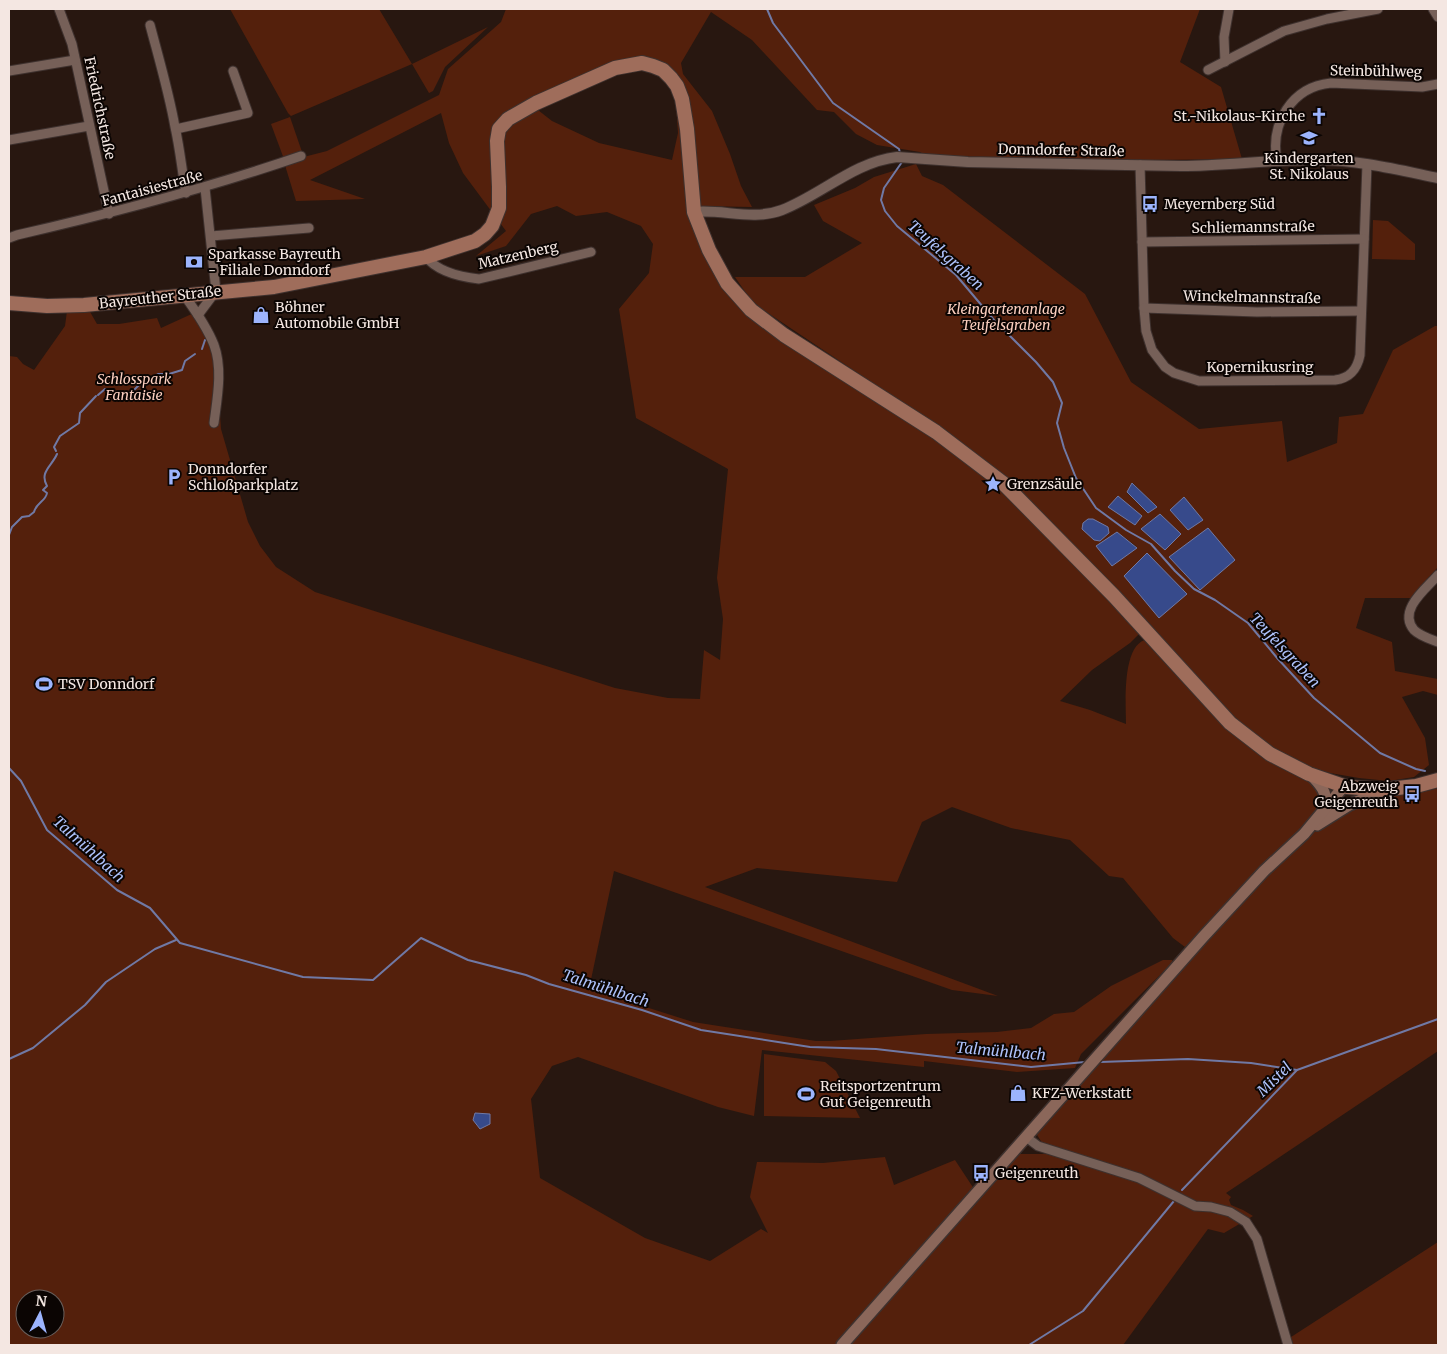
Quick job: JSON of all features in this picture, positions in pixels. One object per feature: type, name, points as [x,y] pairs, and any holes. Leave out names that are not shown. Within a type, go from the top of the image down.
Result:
[{"type":"main road","name":"Bayreuther Straße","points":[[9,303],[47,306],[84,305],[274,287],[426,257],[475,241],[492,226],[499,208],[497,134],[508,119],[516,112],[615,68],[642,63],[663,70],[677,86],[682,99],[687,129],[694,212],[708,250],[727,283],[751,310],[784,335],[936,432],[1003,483],[1114,596],[1230,723],[1270,754],[1309,774],[1345,786],[1388,789],[1416,786],[1438,780]]},
{"type":"main road","points":[[1309,774],[1324,790],[1327,800],[1326,807]]},
{"type":"main road","points":[[842,1345],[1257,879],[1304,834],[1345,786]]},
{"type":"main road","points":[[1339,810],[1344,802],[1345,786]]},
{"type":"main road","points":[[1304,834],[1339,810],[1370,795],[1388,789]]},
{"type":"street","name":"Friedrichstraße","points":[[59,9],[72,44],[109,214]]},
{"type":"street","points":[[1224,62],[1224,37],[1228,9]]},
{"type":"street","points":[[1208,70],[1284,31],[1327,19],[1378,9]]},
{"type":"street","points":[[1433,9],[1438,16]]},
{"type":"street","points":[[150,25],[166,82],[176,129],[179,160],[186,193]]},
{"type":"street","points":[[9,71],[75,60]]},
{"type":"street","points":[[176,129],[248,114],[233,71]]},
{"type":"street","name":"Steinbühlweg","points":[[1277,161],[1275,151],[1276,135],[1283,114],[1289,104],[1298,96],[1321,84],[1422,87],[1438,84]]},
{"type":"street","points":[[9,140],[89,126]]},
{"type":"street","name":"Fantaisiestraße","points":[[9,238],[205,188],[301,156]]},
{"type":"street","name":"Donndorfer Straße","points":[[694,212],[716,211],[757,215],[781,210],[864,166],[896,156],[968,162],[1215,166],[1318,160],[1367,164],[1438,178]]},
{"type":"street","name":"Kopernikusring","points":[[1140,165],[1146,332],[1150,346],[1158,359],[1174,373],[1199,380],[1335,380],[1344,379],[1351,375],[1359,362],[1367,164]]},
{"type":"street","points":[[198,315],[216,291],[205,188]]},
{"type":"street","points":[[211,236],[309,228]]},
{"type":"street","name":"Schliemannstraße","points":[[1142,242],[1364,239]]},
{"type":"street","name":"Matzenberg","points":[[426,257],[433,266],[465,278],[479,279],[591,252]]},
{"type":"street","points":[[184,295],[198,315],[215,346],[218,375],[214,424]]},
{"type":"street","name":"Winckelmannstraße","points":[[1144,308],[1258,312],[1361,311]]},
{"type":"street","points":[[1438,574],[1412,604],[1409,614],[1413,629],[1421,635],[1438,642]]},
{"type":"street","points":[[1026,1137],[1038,1146],[1139,1178],[1195,1206],[1211,1206],[1230,1212],[1246,1222],[1257,1239],[1288,1345]]},
{"type":"green space","points":[[230,9],[379,9],[412,64],[291,116]]},
{"type":"green space","name":"Schlosspark Fantaisie","points":[[506,9],[1200,9],[1180,62],[1221,87],[1242,159],[1058,161],[929,157],[920,152],[877,145],[856,134],[834,112],[817,110],[752,40],[711,12],[681,63],[683,74],[712,111],[741,186],[752,207],[699,206],[688,213],[741,305],[947,446],[1008,492],[1140,633],[1130,643],[1092,670],[1060,701],[1126,724],[1126,690],[1129,663],[1133,651],[1139,643],[1148,639],[1218,715],[1313,781],[1323,798],[1318,813],[1185,947],[1173,938],[1123,878],[1109,876],[1070,840],[1011,828],[952,807],[922,822],[897,882],[757,868],[705,887],[998,996],[952,990],[614,871],[589,989],[693,1022],[816,1041],[926,1034],[997,1032],[1031,1028],[1054,1014],[1074,1012],[1111,986],[1163,960],[1172,960],[1173,962],[1081,1054],[1075,1068],[1017,1072],[924,1061],[924,1067],[762,1050],[754,1116],[718,1107],[578,1057],[552,1066],[531,1099],[540,1178],[645,1238],[710,1261],[761,1229],[768,1233],[750,1197],[757,1162],[823,1163],[885,1157],[894,1185],[955,1160],[978,1195],[1020,1154],[1049,1154],[1034,1130],[1231,912],[1309,834],[1330,818],[1384,796],[1438,788],[1438,1051],[1226,1193],[1231,1197],[1229,1200],[1231,1205],[1253,1216],[1224,1233],[1208,1229],[1123,1345],[9,1345],[9,356],[17,357],[23,364],[34,370],[65,326],[67,311],[89,310],[97,324],[119,324],[157,318],[161,328],[196,312],[216,355],[221,429],[248,522],[260,546],[276,567],[315,592],[615,688],[668,698],[700,699],[704,650],[720,660],[723,619],[717,578],[728,469],[636,418],[619,309],[649,273],[653,244],[641,226],[607,212],[576,216],[557,206],[531,214],[506,246],[476,256],[506,231],[463,173],[449,143],[441,113],[310,180],[365,199],[296,201],[284,162],[327,151],[439,95],[448,69],[501,22]],"holes":[[[627,62],[674,77],[678,133],[672,160],[599,143],[552,121],[529,103]]]},
{"type":"green space","points":[[488,27],[445,67],[433,91],[429,93],[412,64]]},
{"type":"green space","points":[[290,117],[302,152],[284,159],[271,124]]},
{"type":"green space","name":"Kleingartenanlage Teufelsgraben","points":[[916,164],[922,176],[943,185],[1085,294],[1131,382],[1199,429],[1282,421],[1287,462],[1337,443],[1339,417],[1363,414],[1393,350],[1438,326],[1438,567],[1411,598],[1365,598],[1356,628],[1392,642],[1395,671],[1438,679],[1438,695],[1423,691],[1402,697],[1425,738],[1429,765],[1414,777],[1389,781],[1359,778],[1310,767],[1284,755],[1258,739],[1203,687],[1030,502],[892,396],[750,299],[735,277],[805,277],[862,243],[823,221],[814,205],[855,188],[874,177]],"holes":[[[1133,483],[1157,507],[1148,513],[1127,493]],[[1082,526],[1109,530],[1100,541],[1094,540]],[[1117,532],[1137,548],[1097,546]]]},
{"type":"green space","points":[[1373,220],[1388,221],[1415,244],[1415,260],[1372,259]]},
{"type":"green space","name":"Reitsportzentrum Gut Geigenreuth","points":[[764,1054],[825,1062],[836,1071],[860,1118],[764,1116]]},
{"type":"green space","points":[[1438,1242],[1438,1345],[1290,1345],[1288,1339]]},
{"type":"water","points":[[1132,483],[1157,507],[1148,513],[1127,492]]},
{"type":"water","points":[[1118,496],[1142,516],[1135,525],[1108,507]]},
{"type":"water","points":[[1184,497],[1203,520],[1188,530],[1170,510]]},
{"type":"water","points":[[1160,514],[1181,534],[1165,550],[1141,529]]},
{"type":"water","points":[[1088,519],[1093,519],[1108,527],[1109,533],[1100,541],[1094,540],[1082,529],[1083,523]]},
{"type":"water","points":[[1208,528],[1235,560],[1200,590],[1169,557]]},
{"type":"water","points":[[1117,532],[1137,548],[1112,566],[1096,546]]},
{"type":"water","points":[[1147,553],[1187,594],[1159,618],[1124,576]]},
{"type":"water","points":[[475,1113],[490,1114],[490,1124],[480,1129],[473,1120]]},
{"type":"waterway","name":"Teufelsgraben","points":[[767,9],[773,23],[833,103],[899,149],[900,153]]},
{"type":"waterway","name":"Teufelsgraben","points":[[901,160],[902,162],[884,188],[881,200],[885,211],[897,226],[956,275],[994,320],[1053,382],[1062,403],[1057,423],[1064,448],[1076,478],[1096,508],[1126,530],[1151,544],[1194,589],[1215,600],[1248,623],[1314,698],[1380,753],[1425,771]]},
{"type":"waterway","points":[[202,349],[205,340]]},
{"type":"waterway","points":[[98,395],[105,389],[130,394],[140,384],[158,374],[169,374],[182,370],[185,361],[195,354]]},
{"type":"waterway","points":[[56,451],[54,447],[60,436],[79,423],[80,413],[96,396]]},
{"type":"waterway","points":[[9,535],[12,527],[22,517],[29,516],[34,512],[46,496],[47,493],[43,490],[47,486],[44,477],[45,473],[57,454]]},
{"type":"waterway","name":"Talmühlbach","points":[[9,768],[21,781],[47,830],[117,890],[150,908],[180,943],[303,977],[373,980],[421,938],[468,960],[526,975],[549,984],[642,1010],[701,1030],[810,1047],[876,1049],[1031,1067],[1085,1062]]},
{"type":"waterway","points":[[9,1059],[33,1048],[85,1005],[106,982],[155,949],[176,940]]},
{"type":"waterway","name":"Mistel","points":[[1182,1190],[1297,1070],[1438,1019]]},
{"type":"waterway","name":"Talmühlbach","points":[[1100,1062],[1188,1059],[1251,1063],[1297,1070]]},
{"type":"waterway","name":"Mistel","points":[[1029,1345],[1083,1311],[1174,1201]]},
{"type":"place","name":"St.-Nikolaus-Kirche","points":[[1319,116]]},
{"type":"place","name":"Kindergarten St. Nikolaus","points":[[1309,138]]},
{"type":"place","name":"Meyernberg Süd","points":[[1150,204]]},
{"type":"place","name":"Sparkasse Bayreuth - Filiale Donndorf","points":[[194,262]]},
{"type":"place","name":"Böhner Automobile GmbH","points":[[261,315]]},
{"type":"place","name":"Donndorfer Schloßparkplatz","points":[[174,477]]},
{"type":"place","name":"Grenzsäule","points":[[993,484]]},
{"type":"place","name":"TSV Donndorf","points":[[44,684]]},
{"type":"place","name":"Abzweig Geigenreuth","points":[[1412,794]]},
{"type":"place","name":"KFZ-Werkstatt","points":[[1018,1093]]},
{"type":"place","name":"Reitsportzentrum Gut Geigenreuth","points":[[806,1094]]},
{"type":"place","name":"Geigenreuth","points":[[981,1173]]}]
